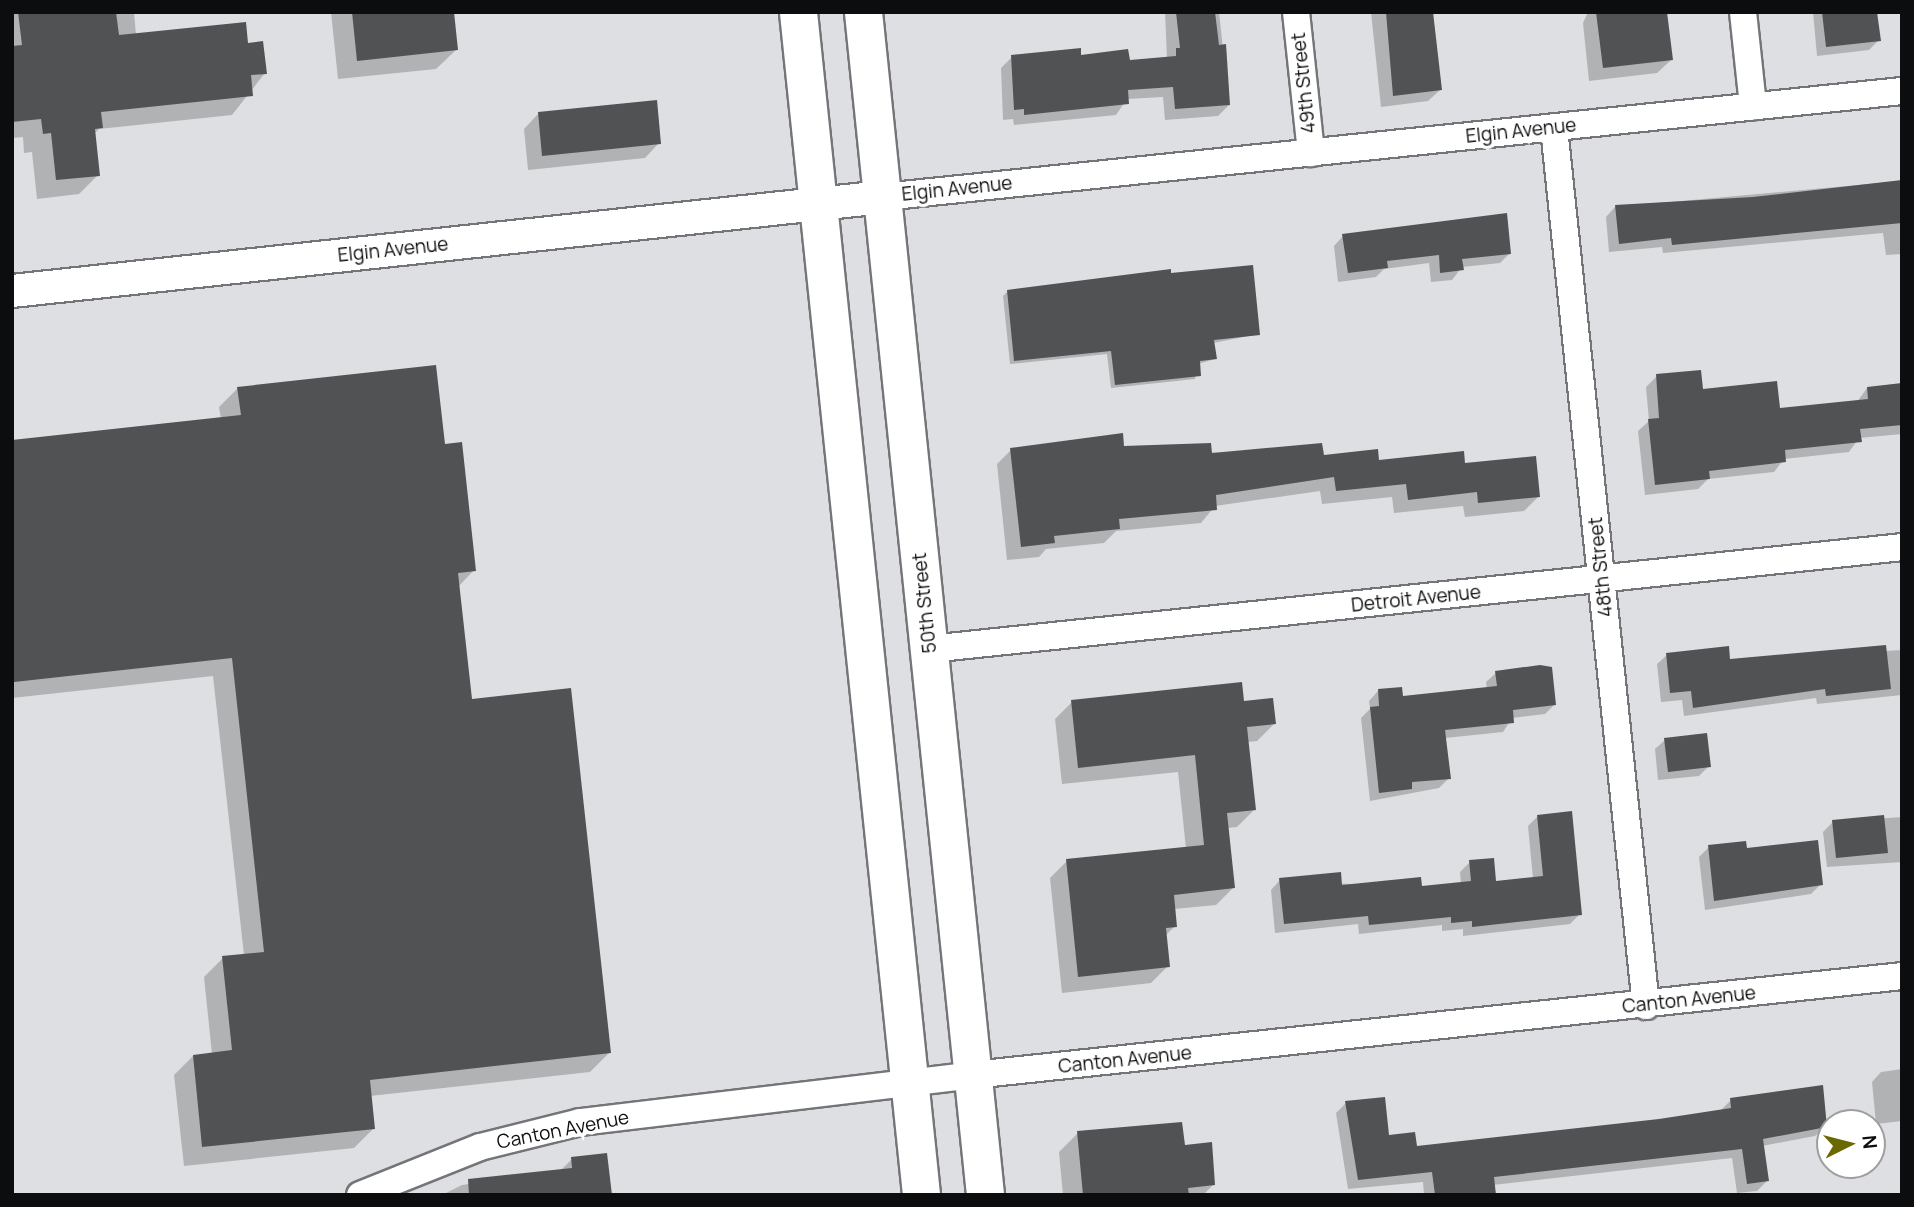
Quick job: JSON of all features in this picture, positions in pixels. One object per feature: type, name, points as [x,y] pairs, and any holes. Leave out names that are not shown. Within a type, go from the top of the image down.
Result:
[{"type":"main road","points":[[798,12],[921,1195]]},
{"type":"main road","name":"50th Street","points":[[863,12],[985,1195]]},
{"type":"street","name":"49th Street","points":[[1296,12],[1311,153]]},
{"type":"street","points":[[1743,12],[1753,106]]},
{"type":"street","name":"Elgin Avenue","points":[[12,291],[819,203],[1902,90]]},
{"type":"street","name":"48th Street","points":[[1555,128],[1646,1006]]},
{"type":"street","name":"Detroit Avenue","points":[[929,649],[1902,547]]},
{"type":"street","name":"Canton Avenue","points":[[360,1195],[522,1134],[580,1122],[973,1075],[1646,1006],[1902,976]]},
{"type":"building","points":[[18,12],[116,12],[119,35],[246,22],[248,43],[263,41],[267,74],[251,75],[253,96],[101,112],[103,128],[95,129],[100,176],[56,180],[51,133],[43,134],[41,119],[12,122],[12,46],[22,45]]},
{"type":"building","points":[[352,12],[454,12],[458,50],[357,61]]},
{"type":"building","points":[[1176,12],[1215,12],[1219,45],[1226,44],[1230,105],[1175,109],[1173,87],[1128,90],[1129,104],[1024,115],[1024,109],[1014,110],[1011,55],[1081,48],[1081,55],[1128,49],[1130,60],[1176,56],[1176,48],[1180,48]]},
{"type":"building","points":[[1386,12],[1433,12],[1442,90],[1393,96]]},
{"type":"building","points":[[1596,12],[1667,12],[1673,60],[1603,68]]},
{"type":"building","points":[[1822,12],[1877,12],[1881,41],[1826,47]]},
{"type":"building","points":[[657,100],[661,144],[542,156],[538,112]]},
{"type":"building","points":[[1902,180],[1902,223],[1672,245],[1671,238],[1619,244],[1615,205],[1753,197]]},
{"type":"building","points":[[1507,213],[1511,254],[1462,259],[1464,270],[1440,273],[1439,255],[1387,261],[1388,268],[1348,273],[1342,234]]},
{"type":"building","points":[[1253,265],[1260,335],[1214,340],[1217,359],[1200,361],[1201,376],[1115,385],[1111,351],[1014,361],[1007,290],[1171,269],[1171,273]]},
{"type":"building","points":[[436,365],[445,444],[462,442],[476,571],[458,573],[472,699],[571,688],[611,1053],[370,1080],[375,1129],[202,1147],[193,1055],[232,1050],[222,956],[264,952],[232,658],[14,682],[12,440],[241,415],[237,387]]},
{"type":"building","points":[[1701,370],[1703,389],[1777,381],[1780,408],[1868,399],[1867,387],[1902,383],[1902,425],[1860,429],[1862,442],[1785,450],[1786,462],[1709,471],[1710,479],[1655,485],[1648,419],[1659,418],[1656,374]]},
{"type":"building","points":[[1123,433],[1124,446],[1211,443],[1212,453],[1322,443],[1324,455],[1378,449],[1379,460],[1464,451],[1465,463],[1536,456],[1540,497],[1478,503],[1477,492],[1408,500],[1406,484],[1336,491],[1334,477],[1216,495],[1217,510],[1119,519],[1120,529],[1054,536],[1055,543],[1021,547],[1010,448]]},
{"type":"building","points":[[1886,645],[1891,689],[1826,696],[1825,689],[1693,708],[1691,691],[1670,693],[1666,653],[1729,646],[1730,659]]},
{"type":"building","points":[[1540,665],[1552,667],[1556,705],[1513,710],[1514,723],[1445,730],[1451,779],[1412,782],[1412,789],[1379,793],[1370,707],[1379,706],[1378,689],[1402,687],[1403,696],[1497,686],[1495,671]]},
{"type":"building","points":[[1242,682],[1244,701],[1273,698],[1276,724],[1247,727],[1256,810],[1227,813],[1235,888],[1174,895],[1177,927],[1166,928],[1170,967],[1078,977],[1066,859],[1204,845],[1195,755],[1078,768],[1071,700]]},
{"type":"building","points":[[1707,733],[1711,767],[1668,772],[1664,738]]},
{"type":"building","points":[[1572,811],[1582,915],[1472,927],[1472,921],[1451,923],[1451,917],[1369,925],[1368,916],[1284,924],[1279,878],[1341,872],[1342,885],[1421,877],[1422,886],[1471,881],[1469,860],[1494,858],[1496,881],[1543,876],[1537,815]]},
{"type":"building","points":[[1884,815],[1888,853],[1836,858],[1832,820]]},
{"type":"building","points":[[1818,840],[1823,885],[1714,901],[1708,845],[1746,841],[1747,848]]},
{"type":"building","points":[[1823,1085],[1825,1109],[1816,1109],[1816,1129],[1763,1139],[1769,1181],[1747,1184],[1742,1149],[1494,1177],[1496,1195],[1435,1195],[1432,1172],[1358,1180],[1345,1101],[1385,1097],[1389,1135],[1415,1132],[1417,1146],[1659,1119],[1731,1108],[1730,1098]]},
{"type":"building","points":[[1182,1122],[1185,1145],[1212,1142],[1215,1185],[1188,1188],[1189,1195],[1083,1195],[1077,1131]]},
{"type":"building","points":[[607,1153],[612,1195],[469,1195],[468,1179],[572,1168],[571,1157]]}]
